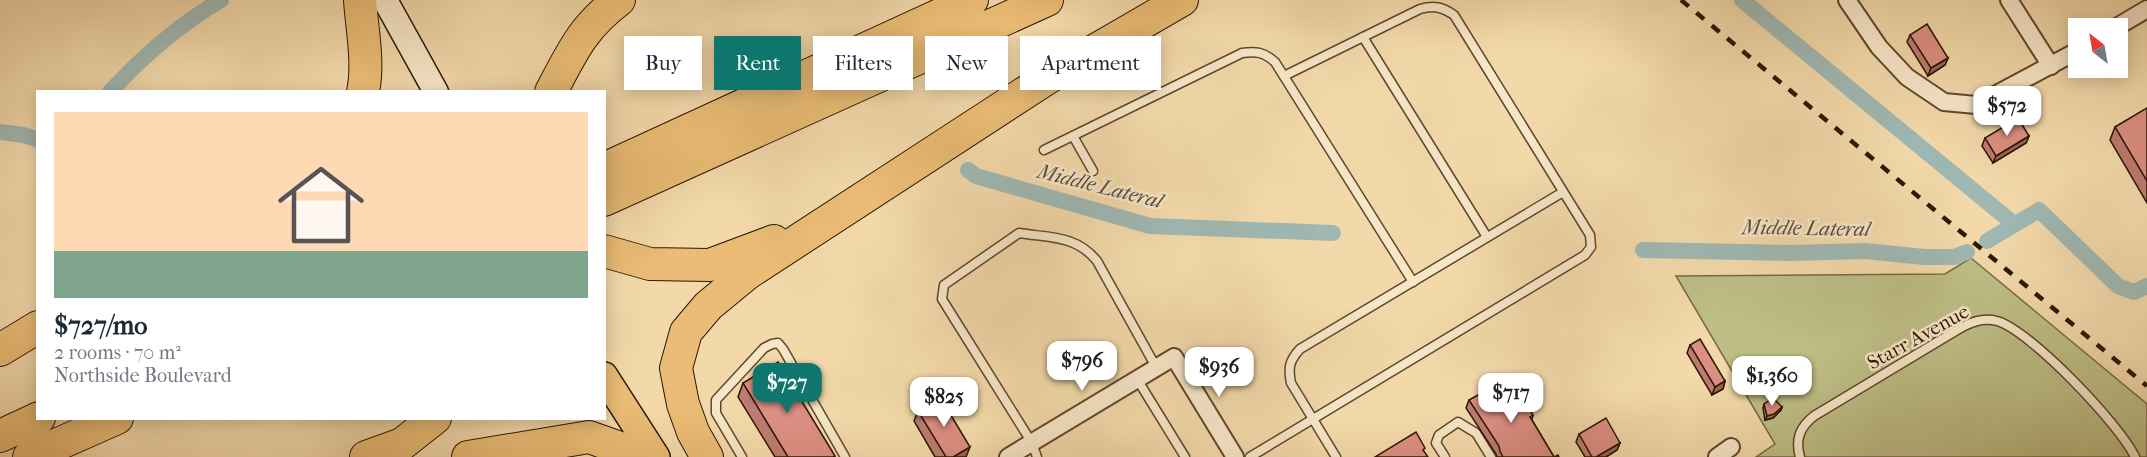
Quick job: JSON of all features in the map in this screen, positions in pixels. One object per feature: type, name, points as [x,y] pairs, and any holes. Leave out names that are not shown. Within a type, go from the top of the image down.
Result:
[{"type":"highway","points":[[360,0],[367,70],[363,90]]},
{"type":"highway","points":[[552,90],[578,40],[600,15],[619,0]]},
{"type":"highway","points":[[607,189],[972,0]]},
{"type":"highway","points":[[607,189],[1047,0]]},
{"type":"highway","points":[[707,457],[693,432],[683,404],[676,368],[686,332],[708,306],[748,273],[1049,77],[1182,0]]},
{"type":"highway","points":[[606,252],[650,264],[710,265],[764,246],[861,201]]},
{"type":"highway","points":[[0,350],[36,328]]},
{"type":"highway","points":[[0,436],[36,419]]},
{"type":"highway","points":[[29,457],[112,420]]},
{"type":"highway","points":[[366,457],[402,444],[432,420]]},
{"type":"highway","points":[[468,457],[589,437],[622,449],[632,457]]},
{"type":"main road","points":[[385,0],[435,90]]},
{"type":"main road","points":[[606,379],[656,457]]},
{"type":"street","points":[[1847,0],[1879,47],[1907,77],[1944,102],[1976,105],[2068,56]]},
{"type":"street","points":[[2009,0],[2051,66]]},
{"type":"street","points":[[2128,20],[2147,9]]},
{"type":"street","points":[[1008,457],[1034,450],[1137,379],[1174,357],[1235,457]]},
{"type":"street","points":[[1718,457],[1731,447]]},
{"type":"lane","points":[[1250,457],[1585,255],[1591,247],[1590,235],[1454,15],[1444,8],[1430,6],[1420,9],[1284,76]]},
{"type":"lane","points":[[1364,37],[1487,237]]},
{"type":"lane","points":[[1044,150],[1242,53],[1255,51],[1266,54],[1275,62],[1413,282]]},
{"type":"lane","points":[[1073,136],[1093,171]]},
{"type":"lane","points":[[1336,457],[1291,383],[1288,371],[1291,359],[1300,349],[1563,192]]},
{"type":"lane","points":[[1034,450],[942,299],[944,285],[1019,234],[1068,240],[1087,249],[1097,261],[1156,367]]},
{"type":"lane","name":"Starr Avenue","points":[[1800,457],[1797,446],[1800,431],[1814,416],[1957,330],[1986,319],[2007,325],[2061,370],[2110,421],[2135,457]]},
{"type":"lane","points":[[742,457],[716,413],[716,400],[764,348],[772,344],[778,344],[783,349],[845,457]]},
{"type":"lane","points":[[1137,379],[1185,457]]},
{"type":"lane","points":[[1445,457],[1436,443],[1439,435],[1458,422],[1476,433],[1491,457]]},
{"type":"green space","points":[[1971,258],[2147,404],[2147,457],[1756,457],[1775,444],[1676,276],[1945,274]]},
{"type":"building","points":[[1927,24],[1948,58],[1931,68],[1910,35]]},
{"type":"building","points":[[2147,108],[2147,181],[2115,127]]},
{"type":"building","points":[[2018,118],[2029,136],[1996,156],[1985,138]]},
{"type":"building","points":[[1700,339],[1725,381],[1715,387],[1690,345]]},
{"type":"building","points":[[778,362],[835,456],[788,457],[743,383]]},
{"type":"building","points":[[1514,383],[1533,415],[1530,417],[1554,457],[1503,457],[1499,446],[1469,400],[1485,391],[1489,397]]},
{"type":"building","points":[[940,397],[970,447],[953,457],[946,457],[918,411]]},
{"type":"building","points":[[1773,398],[1782,407],[1774,414],[1767,416],[1764,404]]},
{"type":"building","points":[[1606,418],[1620,443],[1592,457],[1579,434]]},
{"type":"building","points":[[1416,432],[1428,457],[1375,457]]},
{"type":"waterway","name":"Middle Lateral","points":[[112,90],[162,42],[221,0]]},
{"type":"waterway","points":[[1742,0],[2014,224]]},
{"type":"waterway","name":"Middle Lateral","points":[[0,132],[24,135],[36,139]]},
{"type":"waterway","name":"Middle Lateral","points":[[968,170],[976,176],[1150,226],[1333,233]]},
{"type":"waterway","name":"Middle Lateral","points":[[1987,241],[2039,210],[2118,286],[2134,292],[2147,286]]},
{"type":"waterway","name":"Middle Lateral","points":[[1643,250],[1791,253],[1865,251],[1924,257],[1954,257],[1967,252]]},
{"type":"railway","points":[[1681,0],[2147,386]]}]
